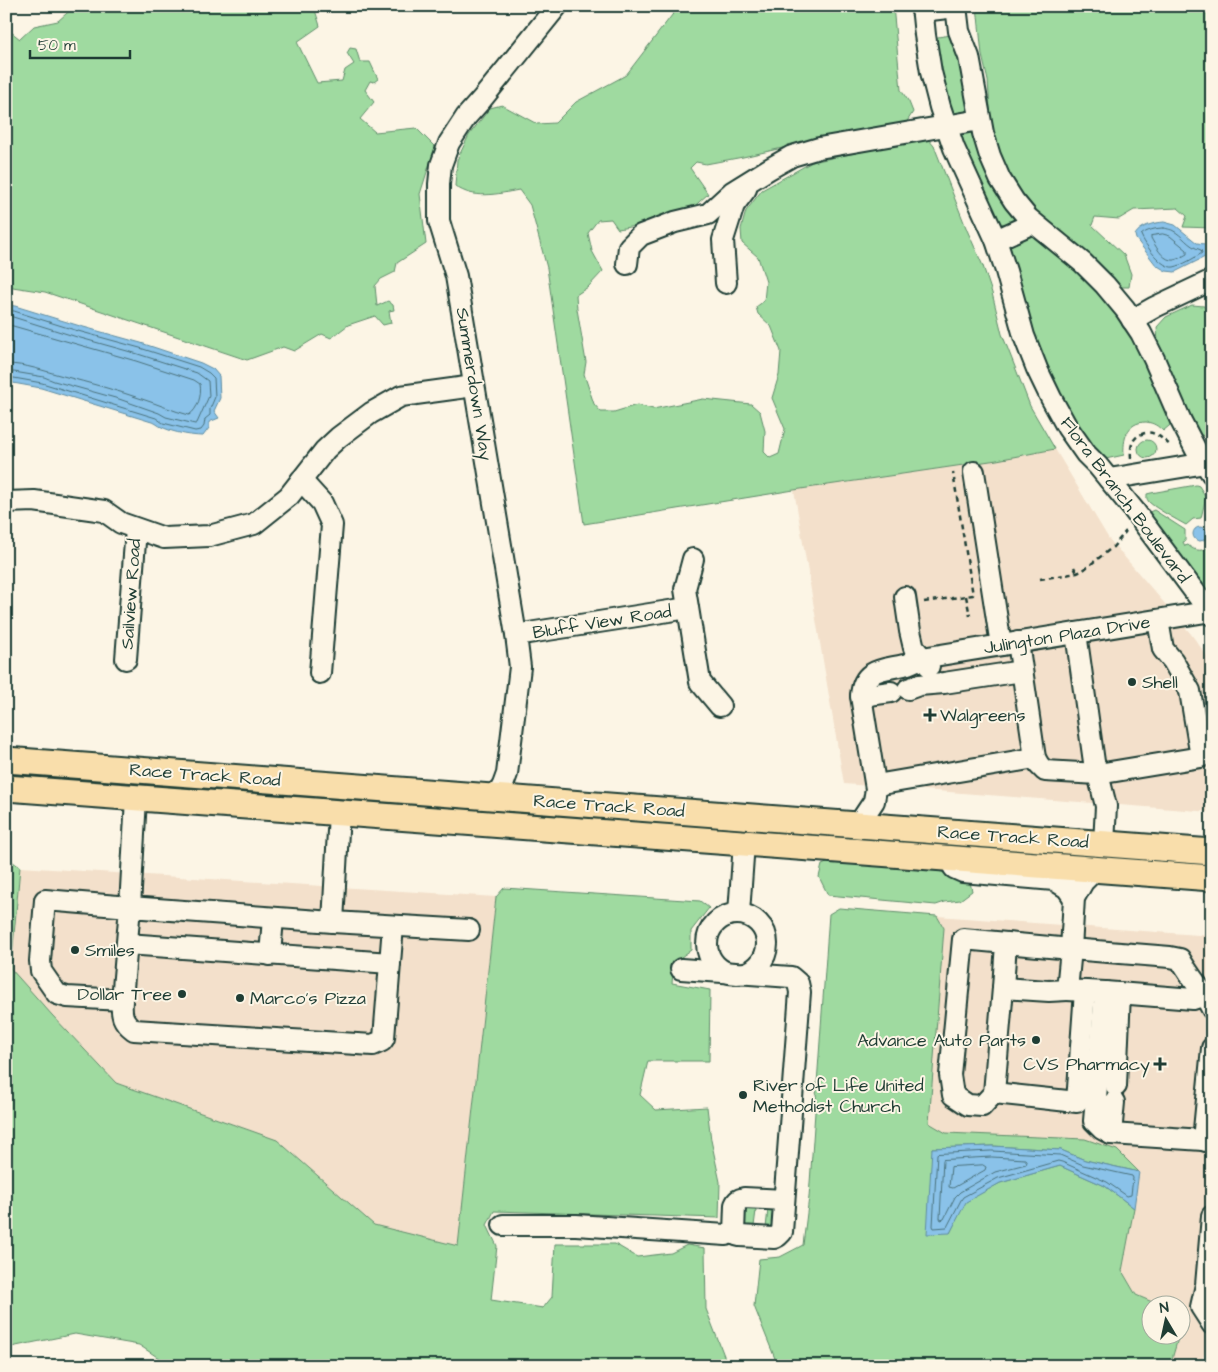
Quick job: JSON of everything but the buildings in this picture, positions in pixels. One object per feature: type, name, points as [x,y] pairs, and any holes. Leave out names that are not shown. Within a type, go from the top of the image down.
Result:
[{"type":"main road","name":"Race Track Road","points":[[6,760],[1212,852]]},
{"type":"main road","points":[[136,798],[138,770]]},
{"type":"main road","name":"Race Track Road","points":[[6,788],[1212,878]]},
{"type":"main road","points":[[744,843],[745,816]]},
{"type":"street","name":"Summerdown Way","points":[[496,798],[506,774],[520,667],[456,276],[439,221],[439,184],[441,165],[450,144],[466,116],[558,6]]},
{"type":"street","points":[[922,9],[956,7],[959,31],[969,57],[980,120],[990,156],[1000,179],[1014,201],[1033,223],[1083,263],[1105,284],[1125,309],[1141,333],[1181,421],[1209,467],[1109,479]]},
{"type":"street","name":"Flora Branch Boulevard","points":[[922,9],[930,72],[946,127],[996,240],[1024,336],[1037,369],[1067,427],[1086,454],[1134,509],[1211,612]]},
{"type":"street","points":[[627,264],[629,247],[641,235],[675,222],[708,214],[732,192],[792,156],[819,148],[980,120]]},
{"type":"street","points":[[726,283],[723,240],[734,205],[751,181]]},
{"type":"street","points":[[996,240],[1033,223]]},
{"type":"street","points":[[1132,320],[1212,280]]},
{"type":"street","points":[[6,502],[34,501],[104,511],[121,523],[164,538],[209,536],[254,524],[289,496],[325,450],[339,437],[371,413],[401,396],[474,386]]},
{"type":"street","points":[[974,472],[1009,644],[1022,671],[1036,758],[1039,765],[1045,771],[1098,774],[1200,757],[1190,691],[1173,661],[1163,649],[1158,620]]},
{"type":"street","points":[[302,480],[322,503],[332,525],[320,673]]},
{"type":"street","name":"Sailview Road","points":[[126,660],[136,529]]},
{"type":"street","points":[[694,559],[685,589],[700,682],[720,706]]},
{"type":"street","points":[[905,597],[914,648],[944,683]]},
{"type":"street","name":"Bluff View Road","points":[[516,636],[688,608]]},
{"type":"street","name":"Julington Plaza Drive","points":[[894,690],[862,689],[869,676],[879,670],[906,665],[922,658],[1211,612]]},
{"type":"street","points":[[1076,633],[1094,762],[1106,806],[1104,844]]},
{"type":"street","points":[[858,825],[875,793],[894,690],[1022,671]]},
{"type":"street","points":[[875,793],[1036,758]]},
{"type":"street","points":[[875,793],[892,827]]},
{"type":"street","points":[[136,798],[130,907],[122,1000],[125,1024],[134,1030],[373,1045],[384,1038],[393,926]]},
{"type":"street","points":[[333,922],[340,813]]},
{"type":"street","points":[[739,914],[744,843]]},
{"type":"street","points":[[949,859],[954,868],[963,872],[1054,880],[1067,888],[1074,898]]},
{"type":"street","points":[[1095,870],[1083,882],[1074,898],[1071,949],[1094,991],[1101,1098],[1094,1121],[1111,1134],[1207,1142],[1212,1048]]},
{"type":"street","points":[[122,1000],[67,997],[58,994],[41,970],[40,961],[45,900],[273,918],[469,930]]},
{"type":"street","points":[[739,914],[749,916],[760,925],[766,938],[766,951],[765,958],[758,967],[735,974],[721,970],[714,965],[709,954],[708,940],[712,928],[720,919],[729,915],[739,914]]},
{"type":"street","points":[[270,954],[273,918]]},
{"type":"street","points":[[1006,943],[994,1094],[982,1106],[968,1105],[953,1095],[950,1075],[963,939],[1180,959],[1208,1002]]},
{"type":"street","points":[[127,944],[390,963]]},
{"type":"street","points":[[681,970],[790,977],[796,980],[800,988],[782,1232],[774,1238],[740,1236],[736,1234],[734,1230],[735,1205],[740,1199],[784,1200]]},
{"type":"street","points":[[1003,988],[1094,991],[1193,999],[1208,1002]]},
{"type":"street","points":[[994,1094],[1101,1098]]},
{"type":"street","points":[[1206,1315],[1206,1285],[1212,1216]]},
{"type":"street","points":[[503,1225],[576,1225],[726,1235],[734,1230]]},
{"type":"path","points":[[1131,458],[1131,445],[1140,434],[1149,432],[1156,434],[1170,445]]},
{"type":"path","points":[[924,602],[974,595],[953,472]]},
{"type":"path","points":[[1040,579],[1082,571],[1113,547],[1126,531]]},
{"type":"path","points":[[1074,566],[1077,573]]},
{"type":"path","points":[[966,596],[970,616]]},
{"type":"shaded area","points":[[1055,449],[1109,539],[1191,634],[1212,663],[1212,812],[844,784],[794,490],[997,460]]},
{"type":"shaded area","points":[[20,867],[496,897],[458,1246],[374,1225],[277,1140],[116,1083],[11,969]]},
{"type":"shaded area","points":[[937,916],[1212,936],[1212,1323],[1201,1366],[1179,1366],[1172,1359],[1176,1344],[1190,1344],[1190,1294],[1140,1294],[1140,1297],[1136,1295],[1122,1271],[1134,1208],[1085,1139],[946,1133],[929,1123],[944,928]]},
{"type":"green space","points":[[75,6],[317,6],[315,10],[320,26],[297,42],[317,83],[342,81],[345,70],[354,64],[347,53],[350,48],[356,49],[360,62],[370,62],[378,79],[374,82],[370,81],[365,90],[374,102],[360,119],[375,132],[416,128],[435,147],[420,194],[426,244],[397,263],[395,272],[381,279],[375,286],[377,306],[388,301],[393,305],[394,310],[389,311],[391,323],[383,325],[375,316],[348,325],[331,338],[322,334],[294,351],[283,347],[247,360],[45,292],[6,286],[6,28],[20,39],[34,26],[58,21]]},
{"type":"green space","points":[[679,6],[893,6],[901,90],[913,112],[906,123],[878,132],[791,146],[706,164],[696,162],[690,168],[708,194],[689,211],[664,221],[618,229],[611,219],[598,220],[588,233],[592,251],[603,271],[588,287],[576,295],[586,362],[584,374],[594,404],[601,412],[614,412],[637,405],[653,409],[703,399],[751,404],[760,412],[765,431],[764,452],[770,458],[779,454],[785,429],[772,398],[779,375],[781,351],[771,326],[758,314],[756,307],[764,301],[766,282],[758,257],[742,243],[741,229],[746,211],[762,190],[812,162],[928,139],[934,146],[983,266],[1002,334],[1030,406],[1055,449],[997,460],[584,524],[547,268],[530,205],[519,190],[486,195],[470,193],[455,186],[457,160],[469,135],[490,108],[502,105],[537,124],[555,123],[576,102],[626,75]]},
{"type":"green space","points":[[977,6],[1212,6],[1212,228],[1183,227],[1187,216],[1178,208],[1134,210],[1119,219],[1095,217],[1092,225],[1124,255],[1131,274],[1129,287],[1121,287],[1080,246],[1044,223],[1018,193],[992,135],[988,81],[982,55]]},
{"type":"green space","points":[[950,35],[961,52],[970,110],[961,115],[952,113],[932,38]]},
{"type":"green space","points":[[963,133],[974,133],[1015,217],[1009,223],[997,222],[990,211],[960,136]]},
{"type":"green space","points":[[1031,232],[1113,300],[1175,421],[1163,431],[1149,422],[1134,425],[1130,428],[1125,438],[1124,455],[1101,460],[1076,429],[1033,342],[1008,251],[1011,241]]},
{"type":"green space","points":[[1192,305],[1204,306],[1209,315],[1212,332],[1212,438],[1207,439],[1198,432],[1176,391],[1158,344],[1157,327],[1166,317]]},
{"type":"green space","points":[[1147,440],[1153,443],[1156,449],[1153,455],[1147,458],[1141,455],[1138,449],[1141,443]]},
{"type":"green space","points":[[1199,486],[1206,497],[1201,518],[1193,519],[1186,525],[1156,507],[1147,499],[1147,494]]},
{"type":"green space","points":[[1212,492],[1212,524],[1206,519]]},
{"type":"green space","points":[[1154,510],[1185,530],[1185,541],[1183,542],[1185,546],[1188,545],[1200,550],[1212,545],[1212,597],[1207,594],[1147,513]]},
{"type":"green space","points":[[6,857],[20,867],[11,969],[116,1083],[277,1140],[374,1225],[458,1246],[496,897],[504,888],[700,901],[709,908],[691,931],[691,950],[674,962],[672,983],[710,990],[709,1061],[648,1061],[640,1095],[656,1110],[707,1107],[711,1140],[720,1182],[719,1218],[494,1211],[487,1225],[497,1246],[491,1300],[543,1308],[552,1297],[555,1244],[615,1244],[637,1257],[671,1253],[687,1245],[705,1248],[706,1309],[728,1366],[171,1366],[139,1345],[75,1334],[6,1348]]},
{"type":"green space","points":[[829,862],[933,869],[970,882],[972,891],[960,900],[936,905],[828,895],[819,877],[822,865]]},
{"type":"green space","points":[[839,908],[937,916],[944,928],[929,1123],[946,1133],[1085,1139],[1117,1150],[1139,1172],[1085,1160],[1061,1150],[992,1146],[932,1148],[950,1233],[965,1202],[1000,1183],[1060,1166],[1105,1186],[1134,1208],[1122,1271],[1136,1295],[1140,1297],[1140,1344],[1176,1344],[1172,1359],[1179,1366],[778,1366],[754,1306],[759,1259],[780,1257],[803,1245],[809,1197],[829,914]]},
{"type":"green space","points":[[746,1208],[754,1208],[756,1211],[752,1228],[746,1228],[745,1225]]},
{"type":"green space","points":[[768,1209],[775,1213],[772,1228],[766,1228]]},
{"type":"water","points":[[1164,222],[1175,225],[1197,243],[1212,245],[1212,256],[1205,257],[1175,272],[1166,271],[1156,265],[1135,235],[1144,227]]},
{"type":"water","points":[[6,305],[141,343],[201,363],[213,369],[219,376],[220,398],[214,411],[219,418],[209,422],[209,428],[203,436],[184,434],[171,431],[155,423],[41,388],[6,383]]},
{"type":"water","points":[[1197,527],[1203,527],[1207,534],[1203,541],[1197,541],[1193,537],[1193,531]]},
{"type":"water","points":[[992,1146],[1061,1150],[1085,1160],[1139,1172],[1134,1208],[1105,1186],[1060,1166],[1000,1183],[966,1202],[950,1233],[927,1234],[932,1148]]},
{"type":"place","name":"Shell","points":[[1132,682]]},
{"type":"place","name":"Walgreens","points":[[930,715]]},
{"type":"place","name":"Smiles","points":[[75,950]]},
{"type":"place","name":"Dollar Tree","points":[[182,994]]},
{"type":"place","name":"Marco's Pizza","points":[[240,998]]},
{"type":"place","name":"Advance Auto Parts","points":[[1036,1040]]},
{"type":"place","name":"CVS Pharmacy","points":[[1160,1064]]},
{"type":"place","name":"River of Life United Methodist Church","points":[[743,1095]]}]
